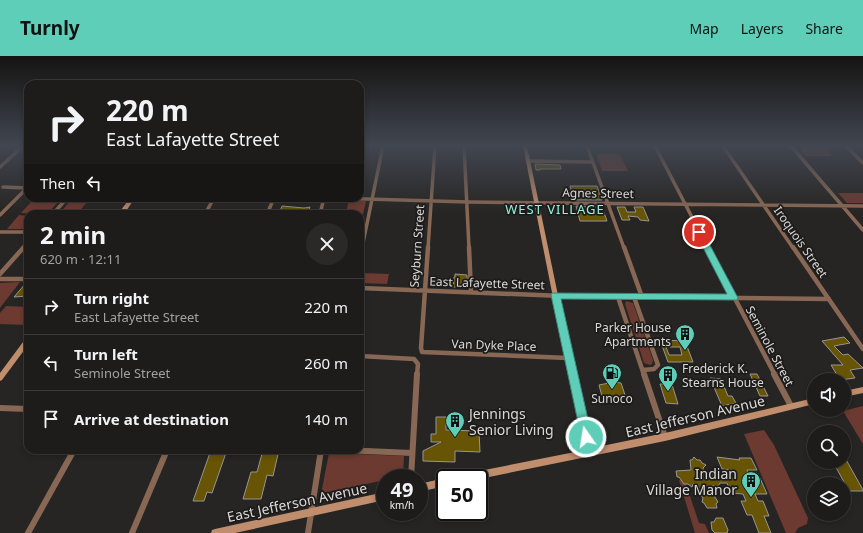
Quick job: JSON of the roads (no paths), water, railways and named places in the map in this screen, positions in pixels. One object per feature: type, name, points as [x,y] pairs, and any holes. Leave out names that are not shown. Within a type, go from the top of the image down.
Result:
[{"type":"main road","points":[[530,168],[568,358],[589,452]]},
{"type":"main road","points":[[0,378],[24,345]]},
{"type":"main road","points":[[851,393],[863,390]]},
{"type":"main road","name":"East Jefferson Avenue","points":[[488,473],[665,438],[807,403]]},
{"type":"main road","name":"East Jefferson Avenue","points":[[214,533],[376,498]]},
{"type":"street","points":[[364,239],[378,168]]},
{"type":"street","name":"Seyburn Street","points":[[421,348],[434,168]]},
{"type":"street","points":[[465,168],[471,292]]},
{"type":"street","points":[[595,168],[642,297]]},
{"type":"street","name":"Seminole Street","points":[[667,168],[791,406]]},
{"type":"street","name":"Iroquois Street","points":[[739,168],[863,349]]},
{"type":"street","points":[[810,168],[863,230]]},
{"type":"street","points":[[3,188],[24,188]]},
{"type":"street","points":[[0,215],[24,192]]},
{"type":"street","name":"Agnes Street","points":[[364,199],[466,202],[863,206]]},
{"type":"street","points":[[56,210],[64,202]]},
{"type":"street","points":[[0,232],[24,232]]},
{"type":"street","points":[[0,274],[24,247]]},
{"type":"street","points":[[0,279],[24,279]]},
{"type":"street","name":"East Lafayette Street","points":[[364,288],[618,297],[829,299]]},
{"type":"street","points":[[618,297],[665,438]]},
{"type":"street","points":[[634,297],[658,365],[654,369],[643,370]]},
{"type":"street","name":"Van Dyke Place","points":[[421,348],[424,353],[568,358]]},
{"type":"street","points":[[364,356],[409,358],[416,361],[419,366],[411,469]]},
{"type":"street","points":[[0,408],[24,408]]},
{"type":"street","points":[[364,451],[412,453]]},
{"type":"street","points":[[28,533],[72,454]]},
{"type":"street","points":[[132,533],[165,454]]},
{"type":"street","points":[[308,533],[310,512],[320,454]]},
{"type":"place","name":"Parker House Apartments","points":[[685,351]]},
{"type":"place","name":"Sunoco","points":[[612,390]]},
{"type":"place","name":"Frederick K. Stearns House","points":[[668,392]]},
{"type":"place","name":"Jennings Senior Living","points":[[455,438]]},
{"type":"place","name":"Indian Village Manor","points":[[751,498]]},
{"type":"district","name":"WEST VILLAGE","points":[[555,209]]}]
